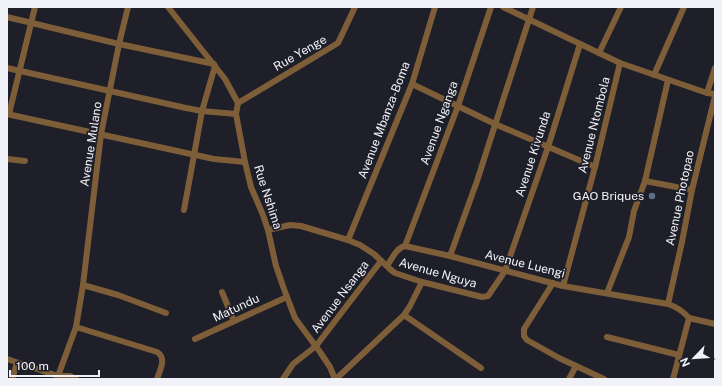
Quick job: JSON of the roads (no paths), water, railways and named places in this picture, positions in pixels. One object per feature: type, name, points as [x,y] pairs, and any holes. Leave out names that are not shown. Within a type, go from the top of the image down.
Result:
[{"type":"street","points":[[35,7],[8,114],[194,155],[214,159],[245,162]]},
{"type":"street","name":"Avenue Mulano","points":[[58,376],[76,327],[83,285],[101,134],[128,7]]},
{"type":"street","points":[[168,7],[225,79],[238,103]]},
{"type":"street","name":"Rue Yenge","points":[[238,103],[338,43],[355,7]]},
{"type":"street","name":"Avenue Mbanza-Boma","points":[[348,240],[412,84],[435,7]]},
{"type":"street","name":"Avenue Nganga","points":[[405,246],[458,106],[491,7]]},
{"type":"street","points":[[503,7],[620,63],[715,95]]},
{"type":"street","points":[[450,256],[533,7]]},
{"type":"street","points":[[599,53],[621,7]]},
{"type":"street","points":[[654,75],[684,7]]},
{"type":"street","points":[[7,17],[214,65]]},
{"type":"street","name":"Avenue Kivunda","points":[[505,271],[548,147],[580,44]]},
{"type":"street","name":"Avenue Ntombola","points":[[563,286],[595,167],[620,63]]},
{"type":"street","points":[[184,210],[202,111],[214,65]]},
{"type":"street","points":[[7,68],[202,111],[236,114]]},
{"type":"street","points":[[707,92],[715,68]]},
{"type":"street","points":[[607,293],[629,236],[634,211],[645,181],[668,80]]},
{"type":"street","points":[[412,84],[495,124],[595,167]]},
{"type":"street","name":"Avenue Photopao","points":[[668,304],[692,190],[715,95]]},
{"type":"street","name":"Rue Nshima","points":[[238,103],[236,114],[251,187],[268,230],[276,266],[286,297],[295,318],[316,346],[336,379]]},
{"type":"street","points":[[7,159],[25,161]]},
{"type":"street","points":[[645,181],[692,190]]},
{"type":"street","name":"Avenue Nguya","points":[[268,230],[290,225],[348,240],[360,245],[395,273],[422,282],[482,297],[486,297],[492,292],[505,271]]},
{"type":"street","points":[[387,266],[397,251],[401,247],[405,246]]},
{"type":"street","name":"Avenue Luengi","points":[[405,246],[450,256],[563,286],[668,304],[678,308],[690,318]]},
{"type":"street","name":"Avenue Nsanga","points":[[283,379],[293,364],[316,346],[381,261]]},
{"type":"street","points":[[336,379],[404,315],[422,282]]},
{"type":"street","points":[[552,283],[524,329],[524,336],[526,340],[604,379]]},
{"type":"street","points":[[83,285],[118,295],[166,313]]},
{"type":"street","points":[[222,292],[234,321]]},
{"type":"street","name":"Matundu","points":[[195,339],[286,297]]},
{"type":"street","points":[[404,315],[481,368]]},
{"type":"street","points":[[673,379],[690,318],[715,324]]},
{"type":"street","points":[[76,327],[161,354],[162,365],[157,379]]},
{"type":"street","points":[[607,337],[679,355]]},
{"type":"street","points":[[7,359],[58,376],[70,376],[76,379]]},
{"type":"street","points":[[12,379],[17,363]]},
{"type":"street","points":[[569,379],[576,366]]},
{"type":"place","name":"GAO Briques","points":[[652,196]]}]
